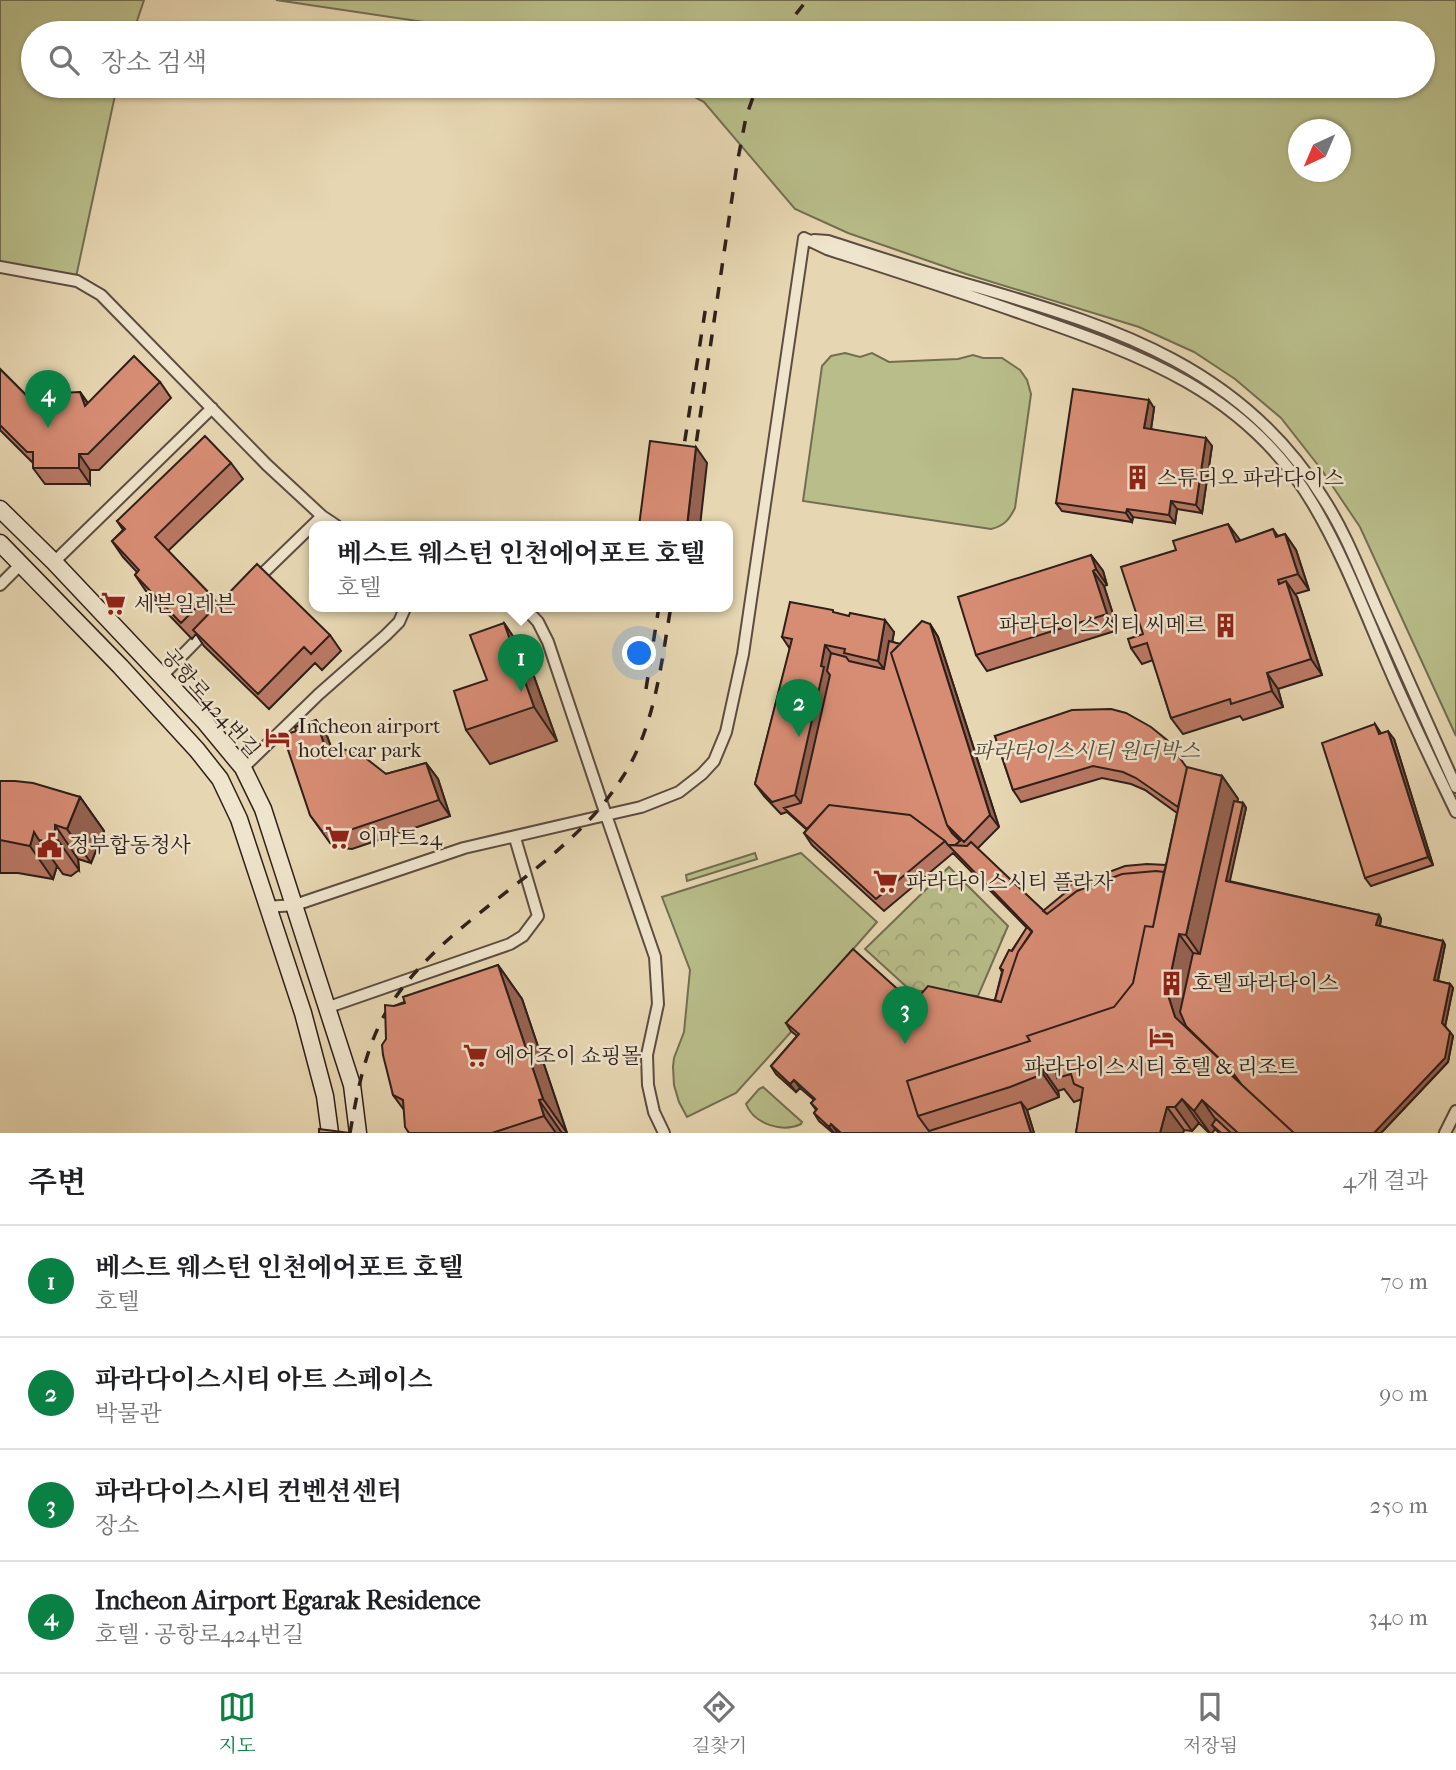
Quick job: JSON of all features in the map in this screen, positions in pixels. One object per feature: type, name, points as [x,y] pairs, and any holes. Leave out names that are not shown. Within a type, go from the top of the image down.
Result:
[{"type":"street","points":[[804,238],[828,241],[1005,294],[1136,341],[1183,363],[1255,415],[1303,468],[1337,522],[1456,786]]},
{"type":"street","points":[[804,238],[827,249],[1129,351],[1190,382],[1227,408],[1267,444],[1292,472],[1313,503],[1340,555],[1399,691],[1456,812]]},
{"type":"street","points":[[266,906],[295,905],[464,848],[641,807],[679,792],[714,761],[726,733],[743,654],[804,238]]},
{"type":"street","points":[[0,267],[77,281],[101,295],[267,465],[330,521]]},
{"type":"street","points":[[54,562],[212,408]]},
{"type":"street","name":"공항로424번길","points":[[0,509],[162,676],[243,768],[263,809],[352,1085],[358,1133]]},
{"type":"street","points":[[317,521],[322,516]]},
{"type":"street","points":[[246,590],[309,529]]},
{"type":"street","name":"공항로424번길","points":[[0,543],[137,685],[220,779],[239,819],[306,1025],[325,1096],[330,1133]]},
{"type":"street","points":[[0,585],[22,564]]},
{"type":"street","points":[[243,768],[319,694],[386,635],[399,622],[403,612]]},
{"type":"street","points":[[529,612],[538,622],[548,642],[655,957],[658,1004],[647,1055],[648,1085],[654,1112],[664,1133]]},
{"type":"street","points":[[162,676],[218,619]]},
{"type":"street","points":[[326,1008],[510,944],[523,936],[538,916],[515,838]]},
{"type":"street","points":[[1444,1133],[1456,1111]]},
{"type":"green space","points":[[0,0],[144,0],[137,21],[21,21],[21,98],[114,98],[76,277],[0,265]]},
{"type":"green space","points":[[276,0],[1456,0],[1456,736],[1360,527],[1321,469],[1281,418],[1235,379],[1194,352],[1139,327],[966,274],[848,233],[795,209],[704,102],[697,98],[1435,98],[1435,21],[417,21]]},
{"type":"green space","points":[[845,353],[860,357],[872,353],[889,362],[958,359],[973,355],[1002,358],[1020,370],[1027,380],[1031,394],[1015,508],[1006,522],[991,529],[803,501],[822,366],[831,356]]},
{"type":"green space","points":[[755,853],[757,859],[687,881],[686,875]]},
{"type":"green space","points":[[801,853],[877,922],[833,972],[836,982],[736,1093],[687,1117],[674,1085],[673,1067],[684,1032],[690,970],[662,897]]},
{"type":"green space","points":[[949,867],[1008,926],[978,996],[910,990],[865,949]]},
{"type":"green space","points":[[763,1087],[802,1122],[801,1124],[794,1127],[777,1127],[755,1117],[746,1104]]},
{"type":"building","points":[[134,356],[160,382],[88,454],[79,454],[79,468],[33,468],[33,452],[27,452],[0,425],[0,369],[37,406],[37,394],[80,392],[85,406]]},
{"type":"building","name":"스튜디오 파라다이스","points":[[1073,389],[1149,400],[1144,428],[1206,438],[1196,505],[1171,501],[1169,515],[1127,509],[1126,513],[1056,503]]},
{"type":"building","points":[[205,436],[231,463],[155,537],[210,594],[181,623],[135,575],[139,570],[112,541],[125,529],[117,521]]},
{"type":"building","points":[[650,441],[696,447],[688,521],[640,521]]},
{"type":"building","name":"파라다이스시티 씨메르","points":[[1228,524],[1236,542],[1273,529],[1276,537],[1285,534],[1298,574],[1278,580],[1279,584],[1286,581],[1311,659],[1267,673],[1272,691],[1231,704],[1230,699],[1171,718],[1147,643],[1131,648],[1128,639],[1143,634],[1121,567],[1176,550],[1173,541]]},
{"type":"building","points":[[1091,555],[1096,569],[1093,571],[1107,614],[976,655],[958,597]]},
{"type":"building","points":[[257,564],[330,635],[311,654],[304,647],[258,694],[193,630]]},
{"type":"building","points":[[790,602],[833,610],[849,616],[850,613],[885,620],[878,661],[844,653],[845,649],[825,645],[821,666],[824,667],[795,795],[772,802],[755,784],[792,639],[782,637]]},
{"type":"building","points":[[922,621],[930,624],[990,815],[964,842],[947,825],[891,653]]},
{"type":"building","points":[[504,623],[534,707],[466,730],[454,691],[487,680],[470,635]]},
{"type":"building","points":[[889,641],[900,644],[891,653],[947,825],[960,841],[955,845],[948,845],[910,815],[829,805],[807,829],[784,808],[801,803],[830,675],[827,671],[831,653],[846,657],[849,661],[884,669]]},
{"type":"building","name":"파라다이스시티 원더박스","points":[[1111,709],[1126,713],[1151,727],[1167,740],[1187,768],[1178,807],[1136,778],[1123,772],[1093,766],[1013,790],[995,736],[1072,710]]},
{"type":"building","points":[[316,720],[325,747],[340,748],[363,756],[386,774],[426,763],[439,800],[341,833],[322,831],[310,815],[284,738],[296,731],[295,727]]},
{"type":"building","points":[[1375,724],[1379,734],[1388,731],[1428,857],[1365,878],[1322,743]]},
{"type":"building","points":[[1187,767],[1222,776],[1186,935],[1179,934],[1167,992],[1175,1017],[1230,1069],[1228,1072],[1294,1133],[1238,1133],[1202,1100],[1194,1111],[1182,1099],[1175,1107],[1167,1107],[1160,1133],[1076,1133],[1083,1088],[1074,1084],[1071,1074],[1057,1078],[1055,1063],[1042,1068],[1043,1074],[1010,1087],[918,1116],[907,1081],[1030,1041],[1027,1036],[1114,1007],[1133,983],[1145,926],[1153,927]]},
{"type":"building","points":[[0,781],[33,783],[80,797],[67,829],[55,825],[55,836],[48,842],[39,840],[34,832],[30,846],[0,840]]},
{"type":"building","points":[[1234,801],[1243,803],[1226,881],[1379,915],[1376,925],[1443,941],[1434,980],[1450,984],[1442,1023],[1450,1032],[1445,1058],[1374,1133],[1294,1133],[1242,1085],[1230,1069],[1186,1026],[1180,1012],[1193,953],[1200,954]]},
{"type":"building","name":"파라다이스시티 플라자","points":[[829,805],[910,815],[945,841],[876,899],[804,833]]},
{"type":"building","points":[[971,842],[1047,914],[1077,891],[1122,874],[1164,872],[1153,927],[1145,926],[1133,983],[1114,1007],[1027,1036],[1030,1041],[907,1081],[918,1116],[929,1131],[1021,1102],[1031,1133],[841,1133],[831,1124],[829,1127],[814,1113],[817,1109],[811,1103],[815,1099],[794,1080],[790,1084],[771,1066],[799,1034],[786,1023],[853,949],[913,1003],[928,986],[1001,1002],[1018,952],[1032,931],[948,845],[967,846]]},
{"type":"building","points":[[1166,865],[1164,872],[1122,874],[1077,891],[1047,914],[1043,911],[1066,892],[1064,889],[1082,878],[1085,881],[1125,866]]},
{"type":"building","points":[[1027,927],[1032,932],[1018,952],[1001,1002],[995,1000],[1003,970],[1000,968],[1009,950],[1012,951]]},
{"type":"building","name":"에어조이 쇼핑몰","points":[[498,965],[543,1099],[539,1100],[544,1116],[492,1133],[409,1133],[405,1127],[403,1100],[393,1095],[383,1055],[382,1045],[386,1039],[385,1005],[405,1003],[403,997]]},
{"type":"building","points":[[1216,1119],[1231,1133],[1221,1133],[1212,1125]]},
{"type":"building","points":[[319,1129],[350,1133],[319,1133]]},
{"type":"railway","points":[[790,21],[807,0]]},
{"type":"railway","points":[[693,465],[737,164],[746,117],[753,98]]},
{"type":"railway","points":[[681,465],[707,299]]},
{"type":"railway","points":[[646,689],[658,612]]},
{"type":"railway","points":[[350,1133],[360,1081],[371,1046],[385,1013],[395,998],[420,967],[448,940],[571,838],[598,810],[622,778],[633,759],[649,717],[660,673],[670,612]]},
{"type":"place","name":"Incheon Airport Egarak Residence","points":[[48,428]]},
{"type":"place","name":"스튜디오 파라다이스","points":[[1137,478]]},
{"type":"place","name":"세븐일레븐","points":[[114,604]]},
{"type":"place","name":"파라다이스시티 씨메르","points":[[1226,625]]},
{"type":"place","name":"베스트 웨스턴 인천에어포트 호텔","points":[[521,692]]},
{"type":"place","name":"파라다이스시티 아트 스페이스","points":[[799,737]]},
{"type":"place","name":"Incheon airport hotel car park","points":[[278,738]]},
{"type":"place","name":"이마트24","points":[[338,838]]},
{"type":"place","name":"정부합동청사","points":[[49,845]]},
{"type":"place","name":"파라다이스시티 플라자","points":[[886,882]]},
{"type":"place","name":"호텔 파라다이스","points":[[1172,983]]},
{"type":"place","name":"파라다이스시티 호텔 & 리조트","points":[[1161,1038]]},
{"type":"place","name":"파라다이스시티 컨벤션센터","points":[[905,1044]]},
{"type":"place","name":"에어조이 쇼핑몰","points":[[475,1056]]}]
